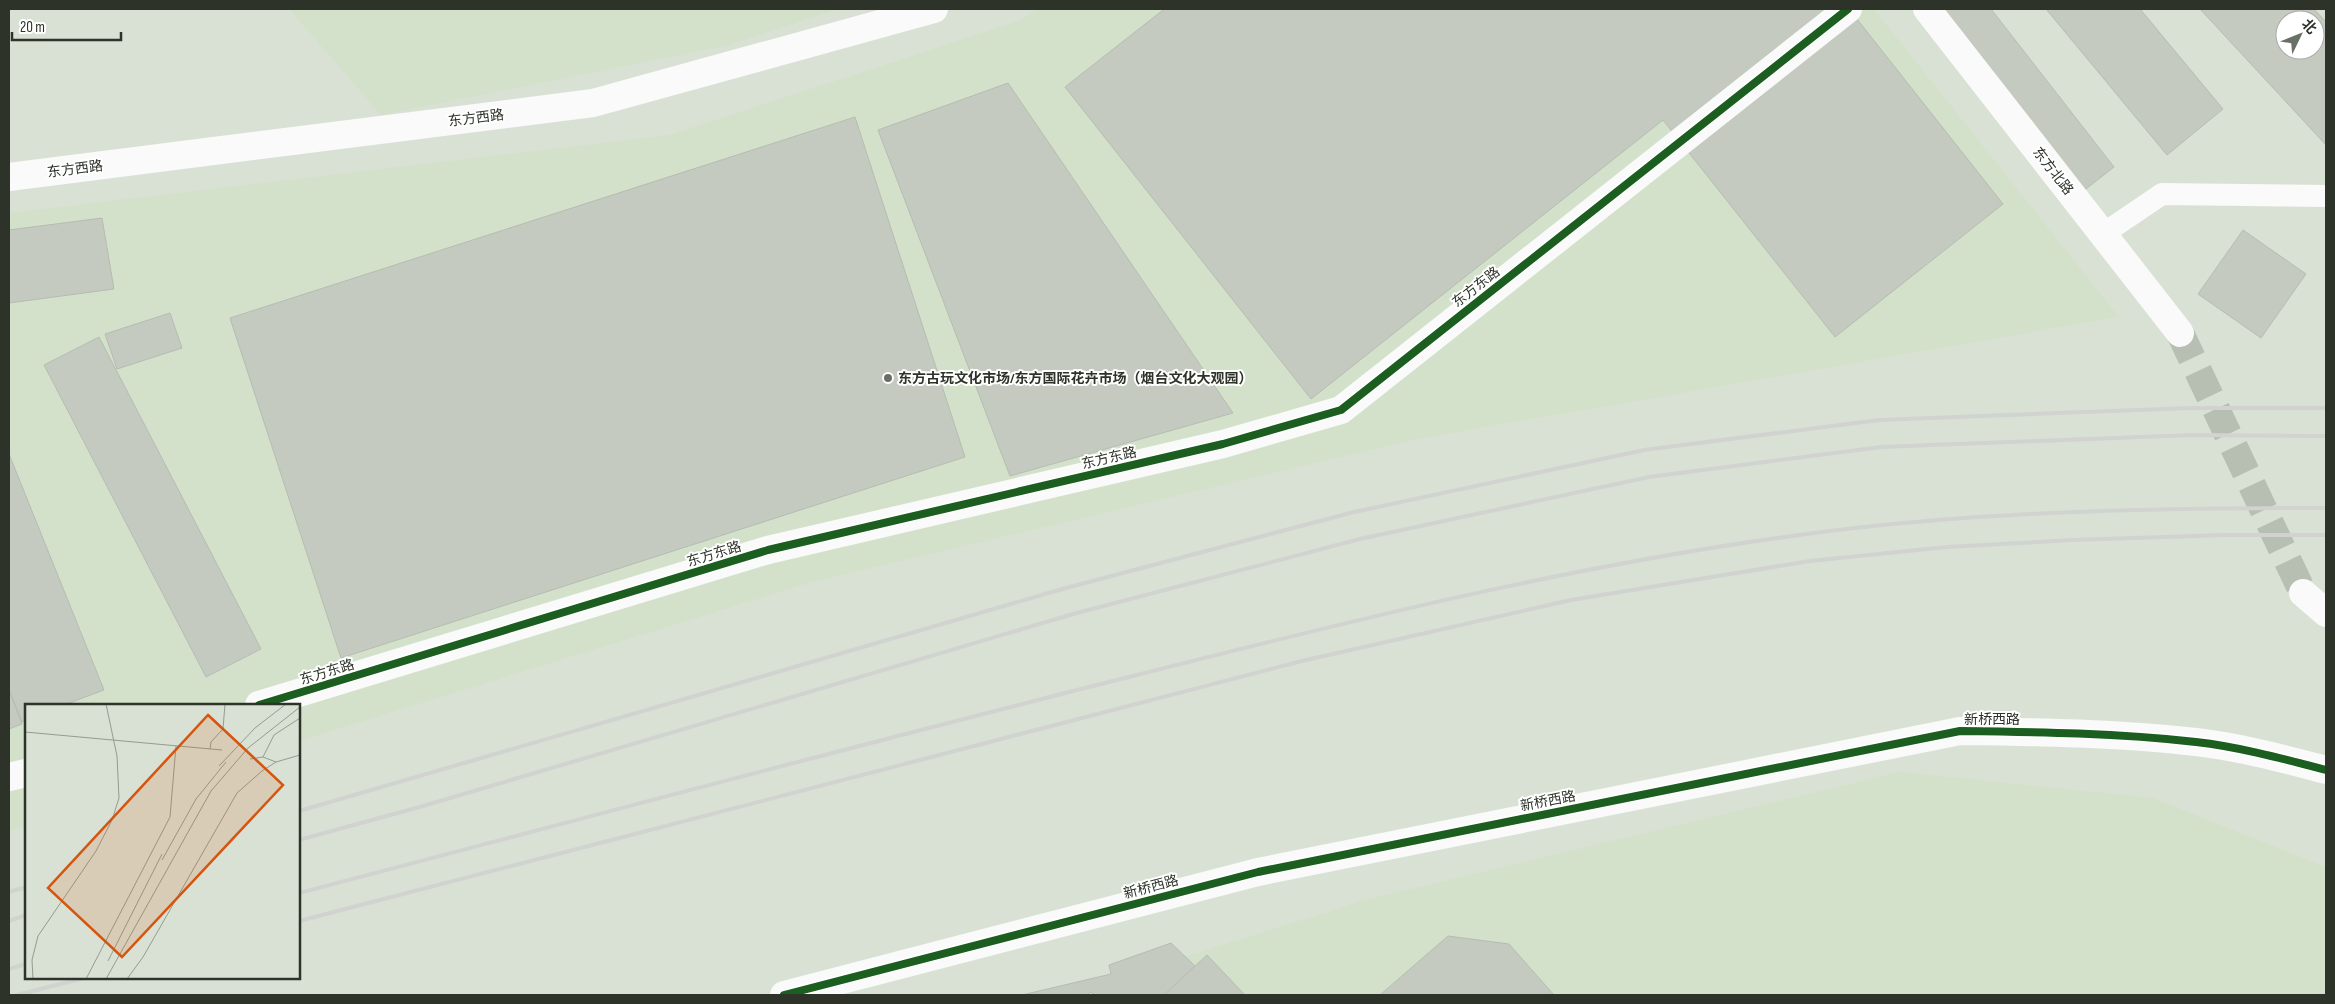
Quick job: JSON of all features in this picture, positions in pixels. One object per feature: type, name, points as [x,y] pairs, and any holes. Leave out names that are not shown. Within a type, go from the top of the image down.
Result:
[{"type":"street","name":"东方西路","points":[[9,177],[593,103],[934,9]]},
{"type":"street","name":"东方东路","points":[[262,704],[768,550],[1223,444],[1341,410],[1848,9]]},
{"type":"street","name":"东方北路","points":[[1927,9],[2180,333]]},
{"type":"street","points":[[2303,593],[2326,613]]},
{"type":"street","name":"新桥西路","points":[[784,995],[1258,872],[1960,731],[2068,732],[2198,742],[2292,761],[2326,770]]},
{"type":"street","points":[[9,777],[25,773]]},
{"type":"lane","points":[[2103,234],[2162,194],[2326,196]]},
{"type":"shaded area","points":[[289,9],[839,9],[729,45],[381,115]]},
{"type":"shaded area","name":"东方古玩文化市场/东方国际花卉市场（烟台文化大观园）","points":[[1038,9],[1874,9],[2119,317],[1417,439],[812,582],[300,741],[300,704],[25,704],[25,825],[9,831],[9,213],[669,135],[1019,21]]},
{"type":"shaded area","points":[[1900,772],[2153,798],[2326,867],[2326,995],[1064,995],[1365,900]]},
{"type":"building","points":[[1162,9],[1849,9],[2003,204],[1835,337],[1663,120],[1311,399],[1065,87]]},
{"type":"building","points":[[1940,9],[1991,9],[2114,167],[2082,192]]},
{"type":"building","points":[[2046,9],[2140,9],[2223,109],[2167,155]]},
{"type":"building","points":[[2200,9],[2314,9],[2275,10],[2275,60],[2325,60],[2326,22],[2326,145]]},
{"type":"building","points":[[1008,83],[1233,413],[1010,476],[878,130]]},
{"type":"building","points":[[855,117],[965,457],[341,658],[230,318]]},
{"type":"building","points":[[102,218],[114,289],[9,303],[9,230]]},
{"type":"building","points":[[2243,230],[2306,274],[2261,338],[2198,294]]},
{"type":"building","points":[[170,313],[182,348],[117,369],[105,334]]},
{"type":"building","points":[[99,337],[261,649],[206,677],[44,365]]},
{"type":"building","points":[[9,454],[104,690],[67,704],[25,704],[25,720],[22,722],[9,690]]},
{"type":"building","points":[[9,690],[22,724],[9,729]]},
{"type":"building","points":[[1448,936],[1509,944],[1554,995],[1380,995]]},
{"type":"building","points":[[1171,943],[1195,966],[1165,995],[1094,995],[1091,992],[1087,995],[1022,995],[1111,974],[1109,965]]},
{"type":"building","points":[[1207,955],[1245,995],[1164,995],[1195,966]]},
{"type":"tunnel","points":[[2180,333],[2303,593]]},
{"type":"railway","points":[[300,811],[1066,588],[1354,512],[1644,450],[1879,420],[2191,408],[2326,408]]},
{"type":"railway","points":[[300,840],[423,806],[1073,614],[1360,539],[1649,477],[1881,447],[2192,435],[2326,436]]},
{"type":"railway","points":[[300,893],[815,757],[1209,657],[1379,615],[1635,561],[1807,534],[1936,520],[2066,512],[2326,508]]},
{"type":"railway","points":[[300,921],[1302,661],[1571,600],[1810,561],[1947,547],[2073,540],[2224,535],[2326,535]]},
{"type":"railway","points":[[9,892],[25,887]]},
{"type":"railway","points":[[9,921],[25,915]]},
{"type":"railway","points":[[9,969],[25,964]]},
{"type":"railway","points":[[17,995],[80,979]]},
{"type":"cycle path","points":[[262,704],[768,550],[1223,444],[1341,410],[1848,9]]},
{"type":"cycle path","points":[[784,995],[1258,872],[1960,731],[2108,735],[2196,742],[2245,750],[2326,770]]},
{"type":"place","name":"东方古玩文化市场/东方国际花卉市场（烟台文化大观园）","points":[[888,378]]}]
